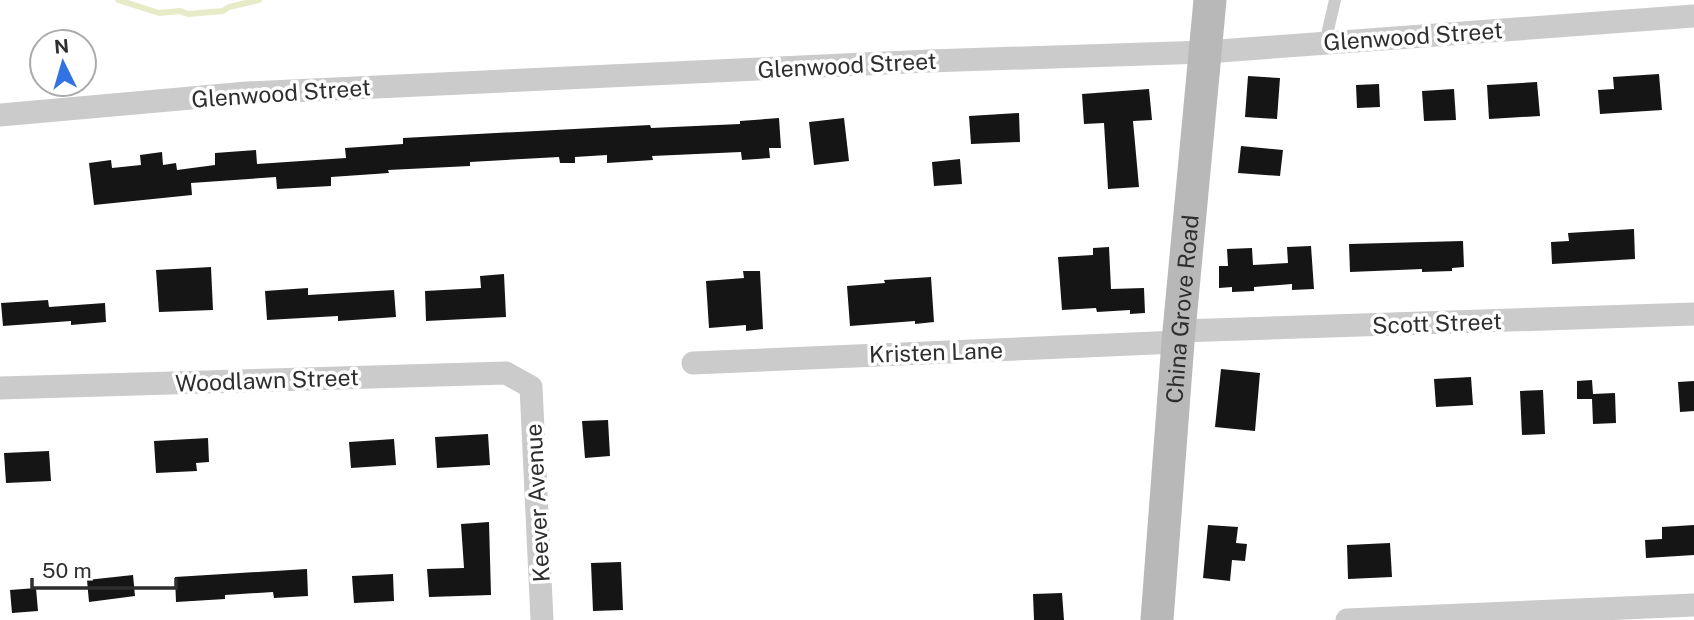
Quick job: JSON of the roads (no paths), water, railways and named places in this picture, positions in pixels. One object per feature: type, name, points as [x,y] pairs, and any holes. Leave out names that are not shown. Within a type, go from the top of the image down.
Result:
[{"type":"street","name":"China Grove Road","points":[[1157,620],[1179,336],[1210,0]]},
{"type":"street","name":"Glenwood Street","points":[[0,116],[260,92],[929,61],[1206,52],[1694,16]]},
{"type":"street","name":"Scott Street","points":[[1179,336],[1694,314]]},
{"type":"street","name":"Kristen Lane","points":[[693,363],[1179,336]]},
{"type":"street","name":"Woodlawn Street","points":[[0,388],[506,373],[531,387]]},
{"type":"street","name":"Keever Avenue","points":[[531,387],[542,620]]},
{"type":"street","points":[[1347,620],[1694,605]]},
{"type":"lane","points":[[1325,43],[1335,0]]},
{"type":"waterway","points":[[118,0],[159,13],[180,11],[188,14],[223,11],[259,0]]}]
